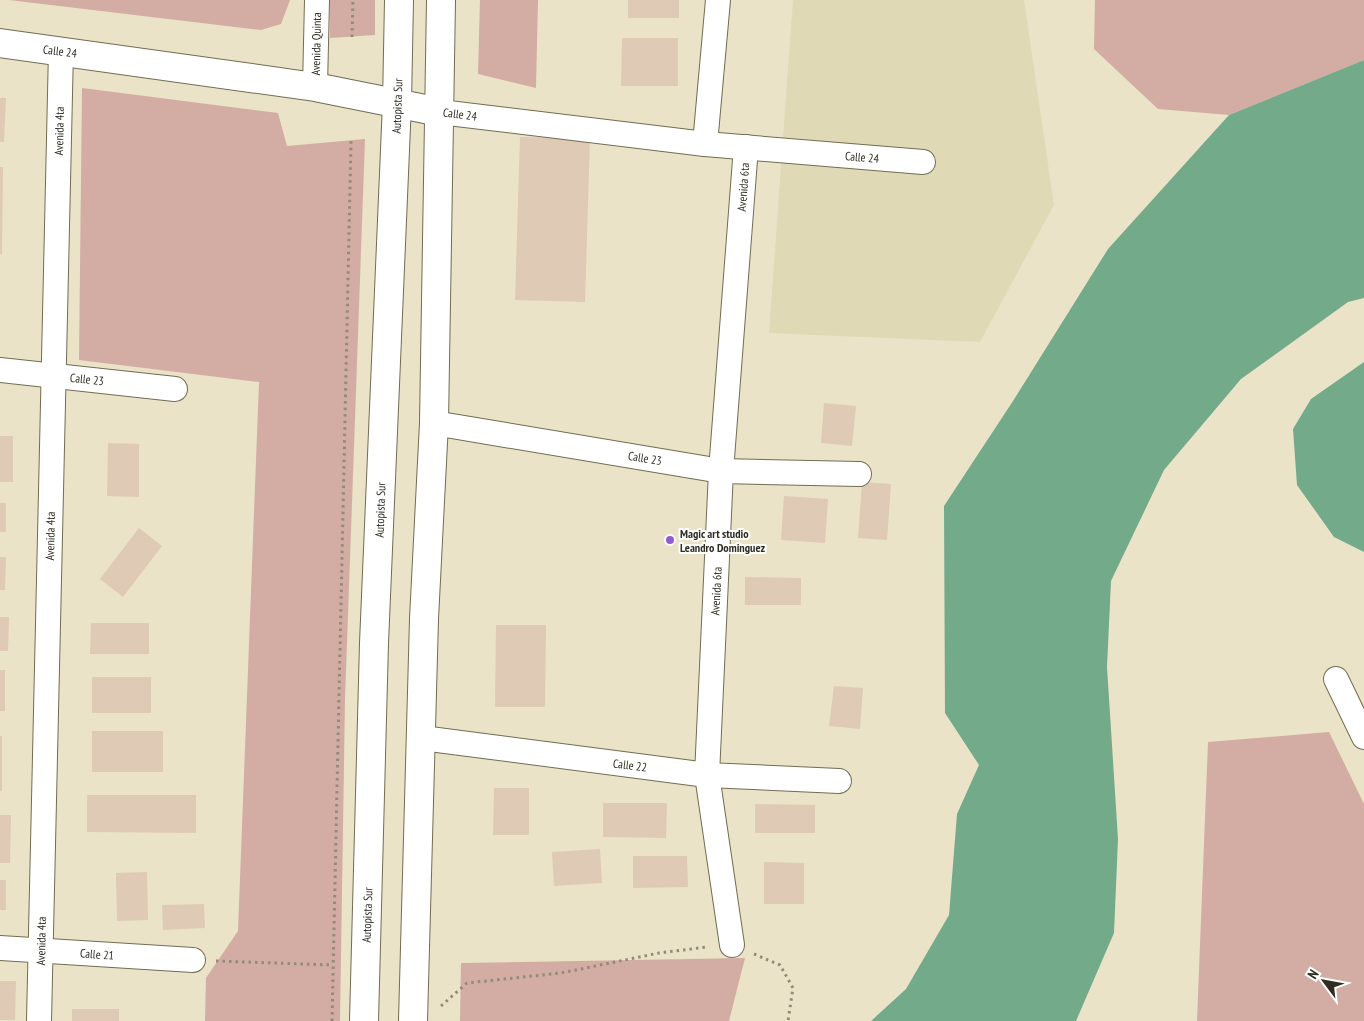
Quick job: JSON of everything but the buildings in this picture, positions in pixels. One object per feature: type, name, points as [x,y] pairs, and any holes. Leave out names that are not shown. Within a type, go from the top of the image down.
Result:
[{"type":"main road","name":"Autopista Sur","points":[[364,1021],[374,644],[397,103],[399,0]]},
{"type":"main road","points":[[413,1021],[424,619],[434,423],[441,0]]},
{"type":"main road","name":"Calle 24","points":[[0,43],[315,87],[440,112]]},
{"type":"street","name":"Avenida Quinta","points":[[315,87],[317,0]]},
{"type":"street","points":[[705,144],[718,0]]},
{"type":"street","name":"Avenida 4ta","points":[[39,1021],[60,50]]},
{"type":"street","name":"Calle 24","points":[[440,112],[705,144],[923,162]]},
{"type":"street","name":"Avenida 6ta","points":[[732,944],[707,775],[722,471],[746,147]]},
{"type":"street","name":"Calle 23","points":[[0,370],[175,389]]},
{"type":"street","name":"Calle 23","points":[[434,423],[722,471],[859,474]]},
{"type":"street","points":[[1336,680],[1364,737]]},
{"type":"street","name":"Calle 22","points":[[422,738],[707,775],[839,782]]},
{"type":"street","name":"Calle 21","points":[[0,948],[193,960]]},
{"type":"path","points":[[352,37],[353,0]]},
{"type":"path","points":[[332,1021],[351,141]]},
{"type":"path","points":[[440,1008],[467,983],[561,973],[658,952],[732,944],[780,965],[793,988],[788,1021]]},
{"type":"path","points":[[193,960],[366,966]]},
{"type":"shaded area","points":[[9,0],[290,0],[281,24],[261,30]]},
{"type":"shaded area","points":[[330,0],[375,0],[375,35],[330,38]]},
{"type":"shaded area","points":[[480,0],[538,0],[536,88],[478,74]]},
{"type":"shaded area","points":[[793,0],[1024,0],[1054,205],[980,342],[769,333]]},
{"type":"shaded area","points":[[1095,0],[1364,0],[1364,60],[1229,115],[1158,109],[1094,49]]},
{"type":"shaded area","points":[[1364,60],[1364,298],[1348,302],[1241,379],[1164,470],[1111,581],[1107,667],[1118,839],[1114,933],[1076,1021],[871,1021],[906,989],[949,915],[957,814],[979,765],[945,713],[944,506],[1013,401],[1108,249],[1229,115]]},
{"type":"shaded area","points":[[82,88],[278,113],[287,146],[365,139],[345,699],[340,1021],[205,1021],[206,978],[238,931],[259,382],[79,360]]},
{"type":"shaded area","points":[[1364,362],[1364,552],[1334,537],[1297,485],[1293,429],[1311,399]]},
{"type":"shaded area","points":[[1329,732],[1364,804],[1364,1021],[1197,1021],[1208,742]]},
{"type":"shaded area","points":[[745,958],[729,1021],[460,1021],[461,963]]},
{"type":"place","name":"Magic art studio Leandro Dominguez","points":[[670,540]]}]
